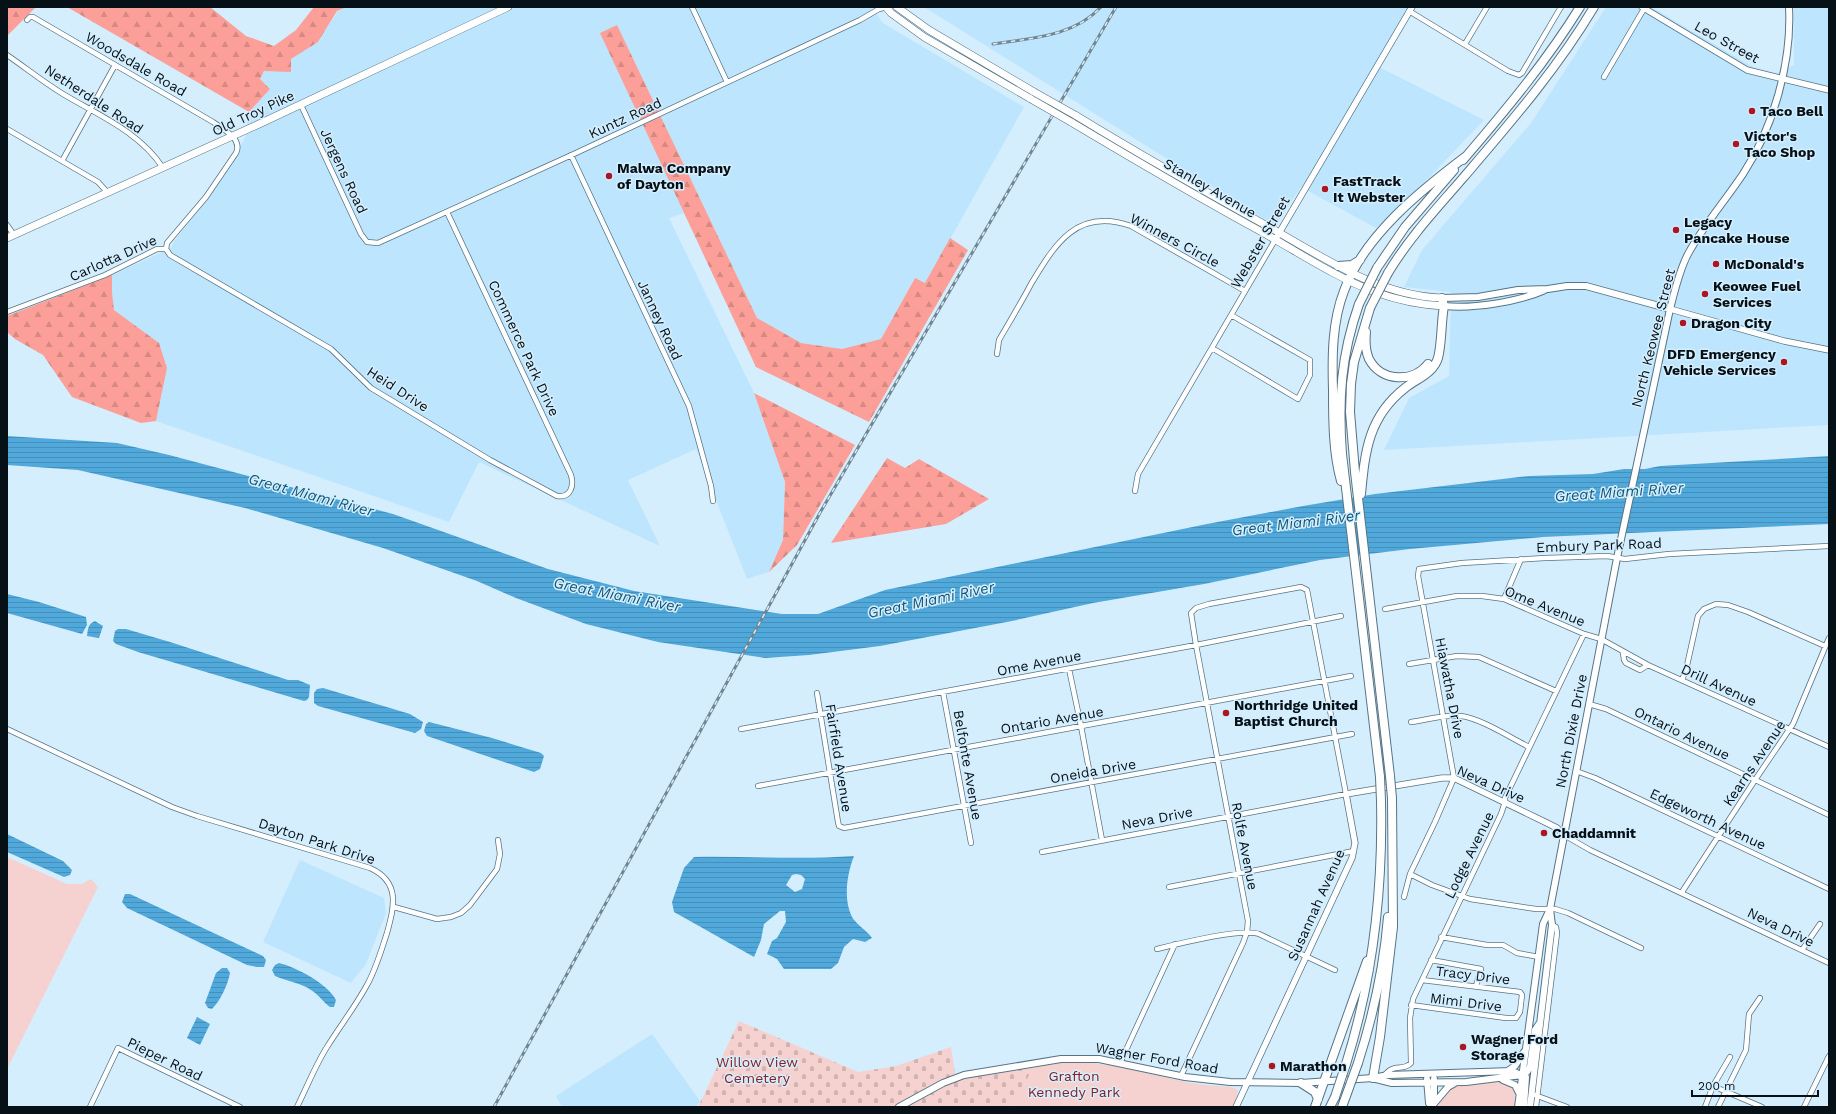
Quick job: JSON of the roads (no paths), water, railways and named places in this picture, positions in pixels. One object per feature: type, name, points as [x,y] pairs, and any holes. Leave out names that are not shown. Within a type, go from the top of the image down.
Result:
[{"type":"highway","points":[[1342,474],[1340,415],[1341,380],[1346,346],[1360,304],[1377,268],[1405,227],[1538,69],[1556,45],[1580,7]]},
{"type":"highway","points":[[1373,1078],[1382,1022],[1393,927],[1392,798],[1355,472],[1350,412],[1351,384],[1354,362],[1370,308],[1388,273],[1416,234],[1545,81],[1574,40],[1594,7]]},
{"type":"highway","points":[[1330,1107],[1346,1064],[1365,998],[1379,905],[1381,878],[1380,778],[1348,504],[1333,411],[1333,343],[1340,307],[1350,277],[1360,260],[1383,229],[1445,172],[1465,157]]},
{"type":"highway","points":[[1338,266],[1352,265],[1360,260]]},
{"type":"highway","points":[[1367,318],[1365,341],[1366,352],[1370,361],[1384,374],[1402,378],[1415,375],[1425,369],[1431,361],[1435,349],[1441,304]]},
{"type":"highway","points":[[1360,513],[1363,468],[1370,437],[1382,412],[1392,400],[1433,368],[1438,358],[1441,304]]},
{"type":"highway","points":[[1342,1107],[1358,1063],[1380,978],[1387,932],[1392,870]]},
{"type":"highway","points":[[1316,1103],[1358,988],[1364,966],[1371,954]]},
{"type":"highway","points":[[1301,1083],[1315,1092],[1316,1103]]},
{"type":"main road","name":"Old Troy Pike","points":[[7,238],[301,105],[508,7]]},
{"type":"main road","name":"Stanley Avenue","points":[[886,7],[924,37],[1183,188],[1275,240],[1390,297],[1441,304],[1518,290],[1548,289],[1567,286],[1593,287],[1670,309]]},
{"type":"main road","name":"Stanley Avenue","points":[[897,7],[928,30],[1187,182],[1338,266],[1350,277]]},
{"type":"main road","points":[[904,7],[911,18]]},
{"type":"main road","name":"North Keowee Street","points":[[1617,558],[1639,449],[1678,278],[1689,253],[1743,174],[1758,148],[1770,119],[1787,52],[1789,7]]},
{"type":"main road","name":"North Dixie Drive","points":[[1518,1107],[1543,924],[1550,909],[1617,558]]},
{"type":"main road","name":"North Dixie Drive","points":[[1530,1107],[1535,1095],[1541,1021],[1551,960],[1552,925],[1550,909]]},
{"type":"main road","points":[[1524,1107],[1527,1082],[1526,1077],[1522,1075],[1527,1072],[1530,1067],[1535,1030],[1541,1021]]},
{"type":"main road","points":[[1506,1072],[1515,1066],[1520,1060],[1527,1043]]},
{"type":"main road","name":"Wagner Ford Road","points":[[898,1107],[942,1083],[964,1075],[1072,1058],[1099,1059],[1201,1080],[1248,1082],[1301,1083],[1395,1075],[1512,1071],[1522,1075]]},
{"type":"main road","points":[[1430,1107],[1434,1094],[1434,1080],[1458,1078],[1477,1073]]},
{"type":"main road","points":[[1395,1075],[1427,1081],[1430,1107]]},
{"type":"main road","name":"Wagner Ford Road","points":[[1373,1078],[1392,1083],[1434,1080],[1457,1082],[1497,1079],[1522,1075]]},
{"type":"main road","points":[[1497,1079],[1511,1082],[1518,1089],[1519,1095]]},
{"type":"main road","points":[[1430,1107],[1448,1087],[1457,1082]]},
{"type":"street","points":[[692,7],[727,82]]},
{"type":"street","name":"Kuntz Road","points":[[371,243],[378,244],[886,7]]},
{"type":"street","points":[[1465,44],[1487,7]]},
{"type":"street","points":[[1411,9],[1508,71],[1519,75],[1522,73],[1561,7]]},
{"type":"street","points":[[1604,77],[1644,7]]},
{"type":"street","name":"Leo Street","points":[[1644,7],[1747,70],[1829,90]]},
{"type":"street","name":"Webster Street","points":[[1135,491],[1138,474],[1411,9]]},
{"type":"street","name":"Woodsdale Road","points":[[27,20],[30,17],[33,17],[213,122],[232,136]]},
{"type":"street","name":"Netherdale Road","points":[[7,55],[44,82],[134,137],[152,153],[163,168]]},
{"type":"street","points":[[62,161],[115,65]]},
{"type":"street","name":"Jergens Road","points":[[301,105],[361,234],[365,240],[371,243]]},
{"type":"street","points":[[7,129],[98,182],[108,193]]},
{"type":"street","name":"Carlotta Drive","points":[[7,312],[106,275],[157,249],[166,249],[167,243],[206,197],[236,153],[238,145],[232,136]]},
{"type":"street","name":"Janney Road","points":[[571,155],[689,406],[711,486],[713,501]]},
{"type":"street","name":"Commerce Park Drive","points":[[447,212],[571,475],[571,488],[567,495]]},
{"type":"street","name":"Winners Circle","points":[[997,354],[999,340],[1050,252],[1071,232],[1092,223],[1117,222],[1131,226],[1245,291]]},
{"type":"street","points":[[7,225],[14,235]]},
{"type":"street","name":"Heid Drive","points":[[166,249],[170,255],[331,349],[371,388],[490,460],[557,496],[567,495]]},
{"type":"street","name":"Stanley Avenue","points":[[1670,309],[1784,341],[1829,350]]},
{"type":"street","points":[[1212,348],[1298,399],[1310,376],[1310,360],[1231,314]]},
{"type":"street","name":"Embury Park Road","points":[[1419,569],[1462,563],[1521,559],[1607,556],[1617,558],[1829,546]]},
{"type":"street","points":[[1504,599],[1521,559]]},
{"type":"street","name":"Hiawatha Drive","points":[[1419,569],[1418,576],[1422,603],[1434,660],[1454,778]]},
{"type":"street","name":"Susannah Avenue","points":[[1195,608],[1209,604],[1301,587],[1306,588],[1309,592],[1354,836],[1354,851],[1236,1107]]},
{"type":"street","name":"Ome Avenue","points":[[1385,609],[1457,596],[1482,596],[1504,599],[1584,634],[1601,639]]},
{"type":"street","points":[[1682,680],[1698,616],[1707,607],[1716,604],[1728,605],[1748,612],[1825,646]]},
{"type":"street","name":"Rolfe Avenue","points":[[1181,1076],[1247,932],[1248,921],[1196,645],[1191,615],[1195,608]]},
{"type":"street","name":"Ome Avenue","points":[[741,729],[1069,669],[1341,616]]},
{"type":"street","name":"Lodge Avenue","points":[[1384,1076],[1392,1068],[1407,1067],[1411,1063],[1411,1005],[1441,937],[1505,802],[1505,798],[1584,634]]},
{"type":"street","name":"Kearns Avenue","points":[[1682,892],[1793,724],[1829,638]]},
{"type":"street","name":"Drill Avenue","points":[[1601,639],[1623,653],[1648,665],[1829,747]]},
{"type":"street","points":[[1623,653],[1624,660],[1632,667],[1640,670],[1648,665]]},
{"type":"street","points":[[1409,664],[1457,656],[1479,657],[1556,691]]},
{"type":"street","points":[[1069,669],[1102,840]]},
{"type":"street","name":"Ontario Avenue","points":[[758,786],[1351,676]]},
{"type":"street","name":"Belfonte Avenue","points":[[943,692],[971,843]]},
{"type":"street","name":"Fairfield Avenue","points":[[817,693],[840,826]]},
{"type":"street","name":"Ontario Avenue","points":[[1589,704],[1606,709],[1829,815]]},
{"type":"street","points":[[1411,722],[1444,716],[1470,718],[1529,747]]},
{"type":"street","name":"Dayton Park Drive","points":[[7,729],[184,812],[374,870],[384,877],[391,888],[394,907],[380,954],[361,995],[321,1057],[297,1107]]},
{"type":"street","name":"Oneida Drive","points":[[840,826],[848,828],[1352,734]]},
{"type":"street","name":"Edgeworth Avenue","points":[[1576,771],[1595,778],[1829,889]]},
{"type":"street","name":"Neva Drive","points":[[1042,852],[1346,794],[1442,778],[1454,778],[1557,828],[1564,835],[1590,850],[1682,892],[1829,963]]},
{"type":"street","points":[[1404,897],[1410,874],[1454,778]]},
{"type":"street","points":[[394,907],[437,919],[451,917],[461,913],[474,900],[497,869],[500,854],[498,840]]},
{"type":"street","points":[[1169,887],[1238,872],[1354,851]]},
{"type":"street","points":[[1410,874],[1461,896],[1499,904],[1550,909],[1568,913],[1641,948]]},
{"type":"street","points":[[1802,950],[1820,924]]},
{"type":"street","points":[[1157,949],[1175,944],[1247,932],[1259,934],[1335,970]]},
{"type":"street","points":[[1441,937],[1487,945],[1503,944],[1517,953],[1539,957]]},
{"type":"street","points":[[1120,1063],[1175,944]]},
{"type":"street","points":[[1431,960],[1480,970],[1476,986]]},
{"type":"street","points":[[1536,1107],[1535,1095],[1551,960]]},
{"type":"street","name":"Tracy Drive","points":[[1422,980],[1521,993]]},
{"type":"street","name":"Mimi Drive","points":[[1411,1005],[1432,1009],[1516,1018],[1520,1012],[1521,993]]},
{"type":"street","points":[[1718,1107],[1746,1050],[1749,1014],[1760,998]]},
{"type":"street","name":"Pieper Road","points":[[90,1107],[118,1048],[240,1107]]},
{"type":"street","points":[[1804,1107],[1829,1056]]},
{"type":"street","points":[[1705,1107],[1713,1086],[1730,1057]]},
{"type":"street","points":[[1713,1086],[1726,1090],[1762,1107]]},
{"type":"street","points":[[1535,1095],[1567,1107]]},
{"type":"water","name":"Great Miami River","points":[[7,436],[117,443],[169,455],[393,514],[548,569],[634,591],[782,614],[818,614],[885,590],[1207,524],[1303,506],[1375,494],[1529,476],[1593,474],[1624,469],[1645,469],[1660,466],[1829,456],[1829,524],[1543,537],[1410,549],[1320,560],[1204,584],[1093,603],[1012,621],[880,646],[809,655],[765,658],[658,642],[586,624],[516,598],[477,581],[383,548],[245,508],[78,470],[7,465]]},
{"type":"water","points":[[7,594],[39,602],[86,617],[87,625],[82,634],[7,613]]},
{"type":"water","points":[[95,621],[103,626],[99,638],[87,636],[91,623]]},
{"type":"water","points":[[118,629],[126,629],[170,642],[288,680],[298,680],[310,685],[309,697],[304,701],[138,652],[116,644],[113,641],[115,631]]},
{"type":"water","points":[[323,688],[410,714],[423,722],[421,729],[415,733],[318,706],[314,703],[314,693],[317,689]]},
{"type":"water","points":[[429,722],[492,738],[541,753],[544,756],[540,769],[534,772],[427,736],[424,731],[426,724]]},
{"type":"water","points":[[7,834],[63,861],[72,870],[70,875],[64,877],[7,852]]},
{"type":"water","points":[[854,856],[849,871],[847,886],[849,910],[852,917],[872,938],[865,942],[853,939],[844,947],[838,963],[831,969],[784,969],[777,959],[767,954],[772,941],[777,938],[786,922],[785,911],[780,911],[764,924],[761,940],[754,957],[674,912],[672,902],[684,868],[694,857]],"holes":[[[792,875],[801,875],[805,879],[802,889],[795,892],[786,885]]]},
{"type":"water","points":[[125,894],[130,894],[263,956],[266,960],[264,967],[247,965],[127,908],[122,902]]},
{"type":"water","points":[[279,963],[294,968],[319,982],[332,994],[336,1000],[334,1007],[330,1007],[307,988],[275,976],[272,970],[275,965]]},
{"type":"water","points":[[222,968],[227,968],[230,973],[228,982],[224,992],[212,1009],[208,1008],[205,1003],[216,973]]},
{"type":"water","points":[[197,1017],[210,1024],[200,1045],[187,1038]]},
{"type":"railway","points":[[993,44],[1036,38],[1065,30],[1078,25],[1101,7]]},
{"type":"railway","points":[[494,1107],[821,511],[1116,7]]},
{"type":"place","name":"Taco Bell","points":[[1752,111]]},
{"type":"place","name":"Victor's Taco Shop","points":[[1736,144]]},
{"type":"place","name":"Malwa Company of Dayton","points":[[609,176]]},
{"type":"place","name":"FastTrack It Webster","points":[[1325,189]]},
{"type":"place","name":"Legacy Pancake House","points":[[1676,230]]},
{"type":"place","name":"McDonald's","points":[[1716,264]]},
{"type":"place","name":"Keowee Fuel Services","points":[[1705,294]]},
{"type":"place","name":"Dragon City","points":[[1683,323]]},
{"type":"place","name":"DFD Emergency Vehicle Services","points":[[1784,362]]},
{"type":"place","name":"Northridge United Baptist Church","points":[[1226,713]]},
{"type":"place","name":"Chaddamnit","points":[[1544,833]]},
{"type":"place","name":"Wagner Ford Storage","points":[[1463,1047]]},
{"type":"place","name":"Marathon","points":[[1272,1066]]},
{"type":"park label","name":"Willow View Cemetery","points":[[757,1070]]},
{"type":"park label","name":"Grafton Kennedy Park","points":[[1074,1084]]}]
